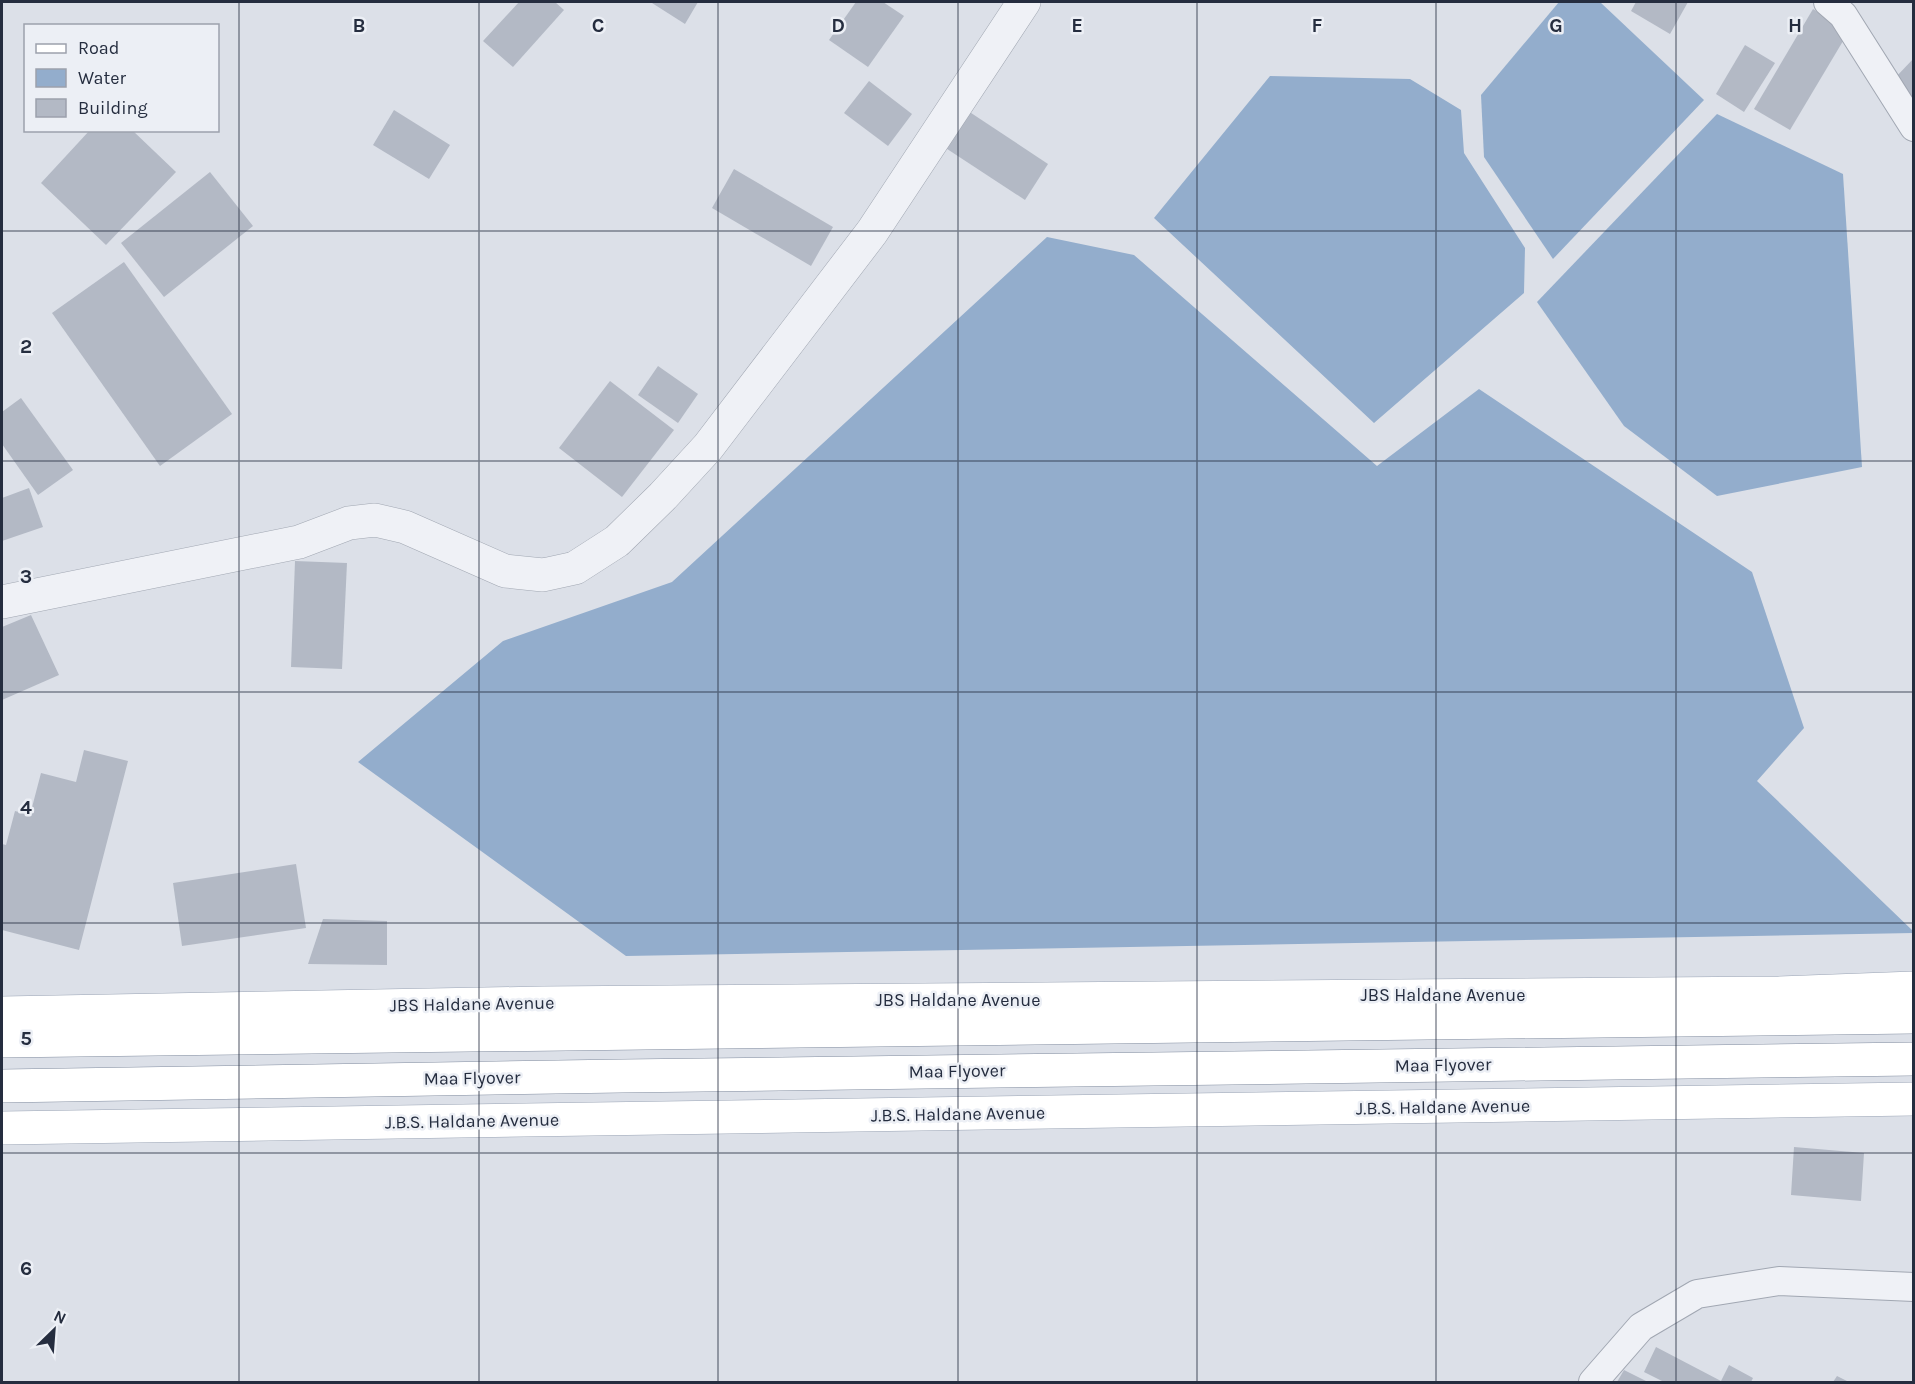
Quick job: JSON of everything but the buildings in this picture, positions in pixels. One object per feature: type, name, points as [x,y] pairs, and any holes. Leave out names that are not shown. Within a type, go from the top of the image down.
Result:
[{"type":"main road","name":"JBS Haldane Avenue","points":[[2,1012],[566,1003],[1779,993],[1914,988]]},
{"type":"main road","points":[[2,1041],[1914,1017]]},
{"type":"main road","name":"Maa Flyover","points":[[2,1086],[1914,1059]]},
{"type":"main road","name":"J.B.S. Haldane Avenue","points":[[2,1128],[1914,1099]]},
{"type":"street","points":[[2,602],[299,542],[349,523],[375,520],[405,527],[505,571],[543,575],[574,568],[616,541],[663,496],[708,447],[872,232],[1024,2]]},
{"type":"street","points":[[1828,2],[1842,15],[1914,127]]},
{"type":"street","points":[[1593,1383],[1641,1327],[1697,1294],[1779,1281],[1914,1287]]},
{"type":"water","points":[[1559,2],[1600,2],[1704,100],[1553,259],[1484,157],[1481,95]]},
{"type":"water","points":[[1270,76],[1410,79],[1461,110],[1464,153],[1525,248],[1524,293],[1374,423],[1154,218]]},
{"type":"water","points":[[1717,114],[1843,174],[1862,467],[1717,496],[1624,426],[1537,302]]},
{"type":"water","points":[[1047,237],[1134,255],[1377,466],[1479,389],[1752,572],[1804,728],[1757,781],[1913,933],[626,956],[358,762],[503,641],[672,582]]}]
